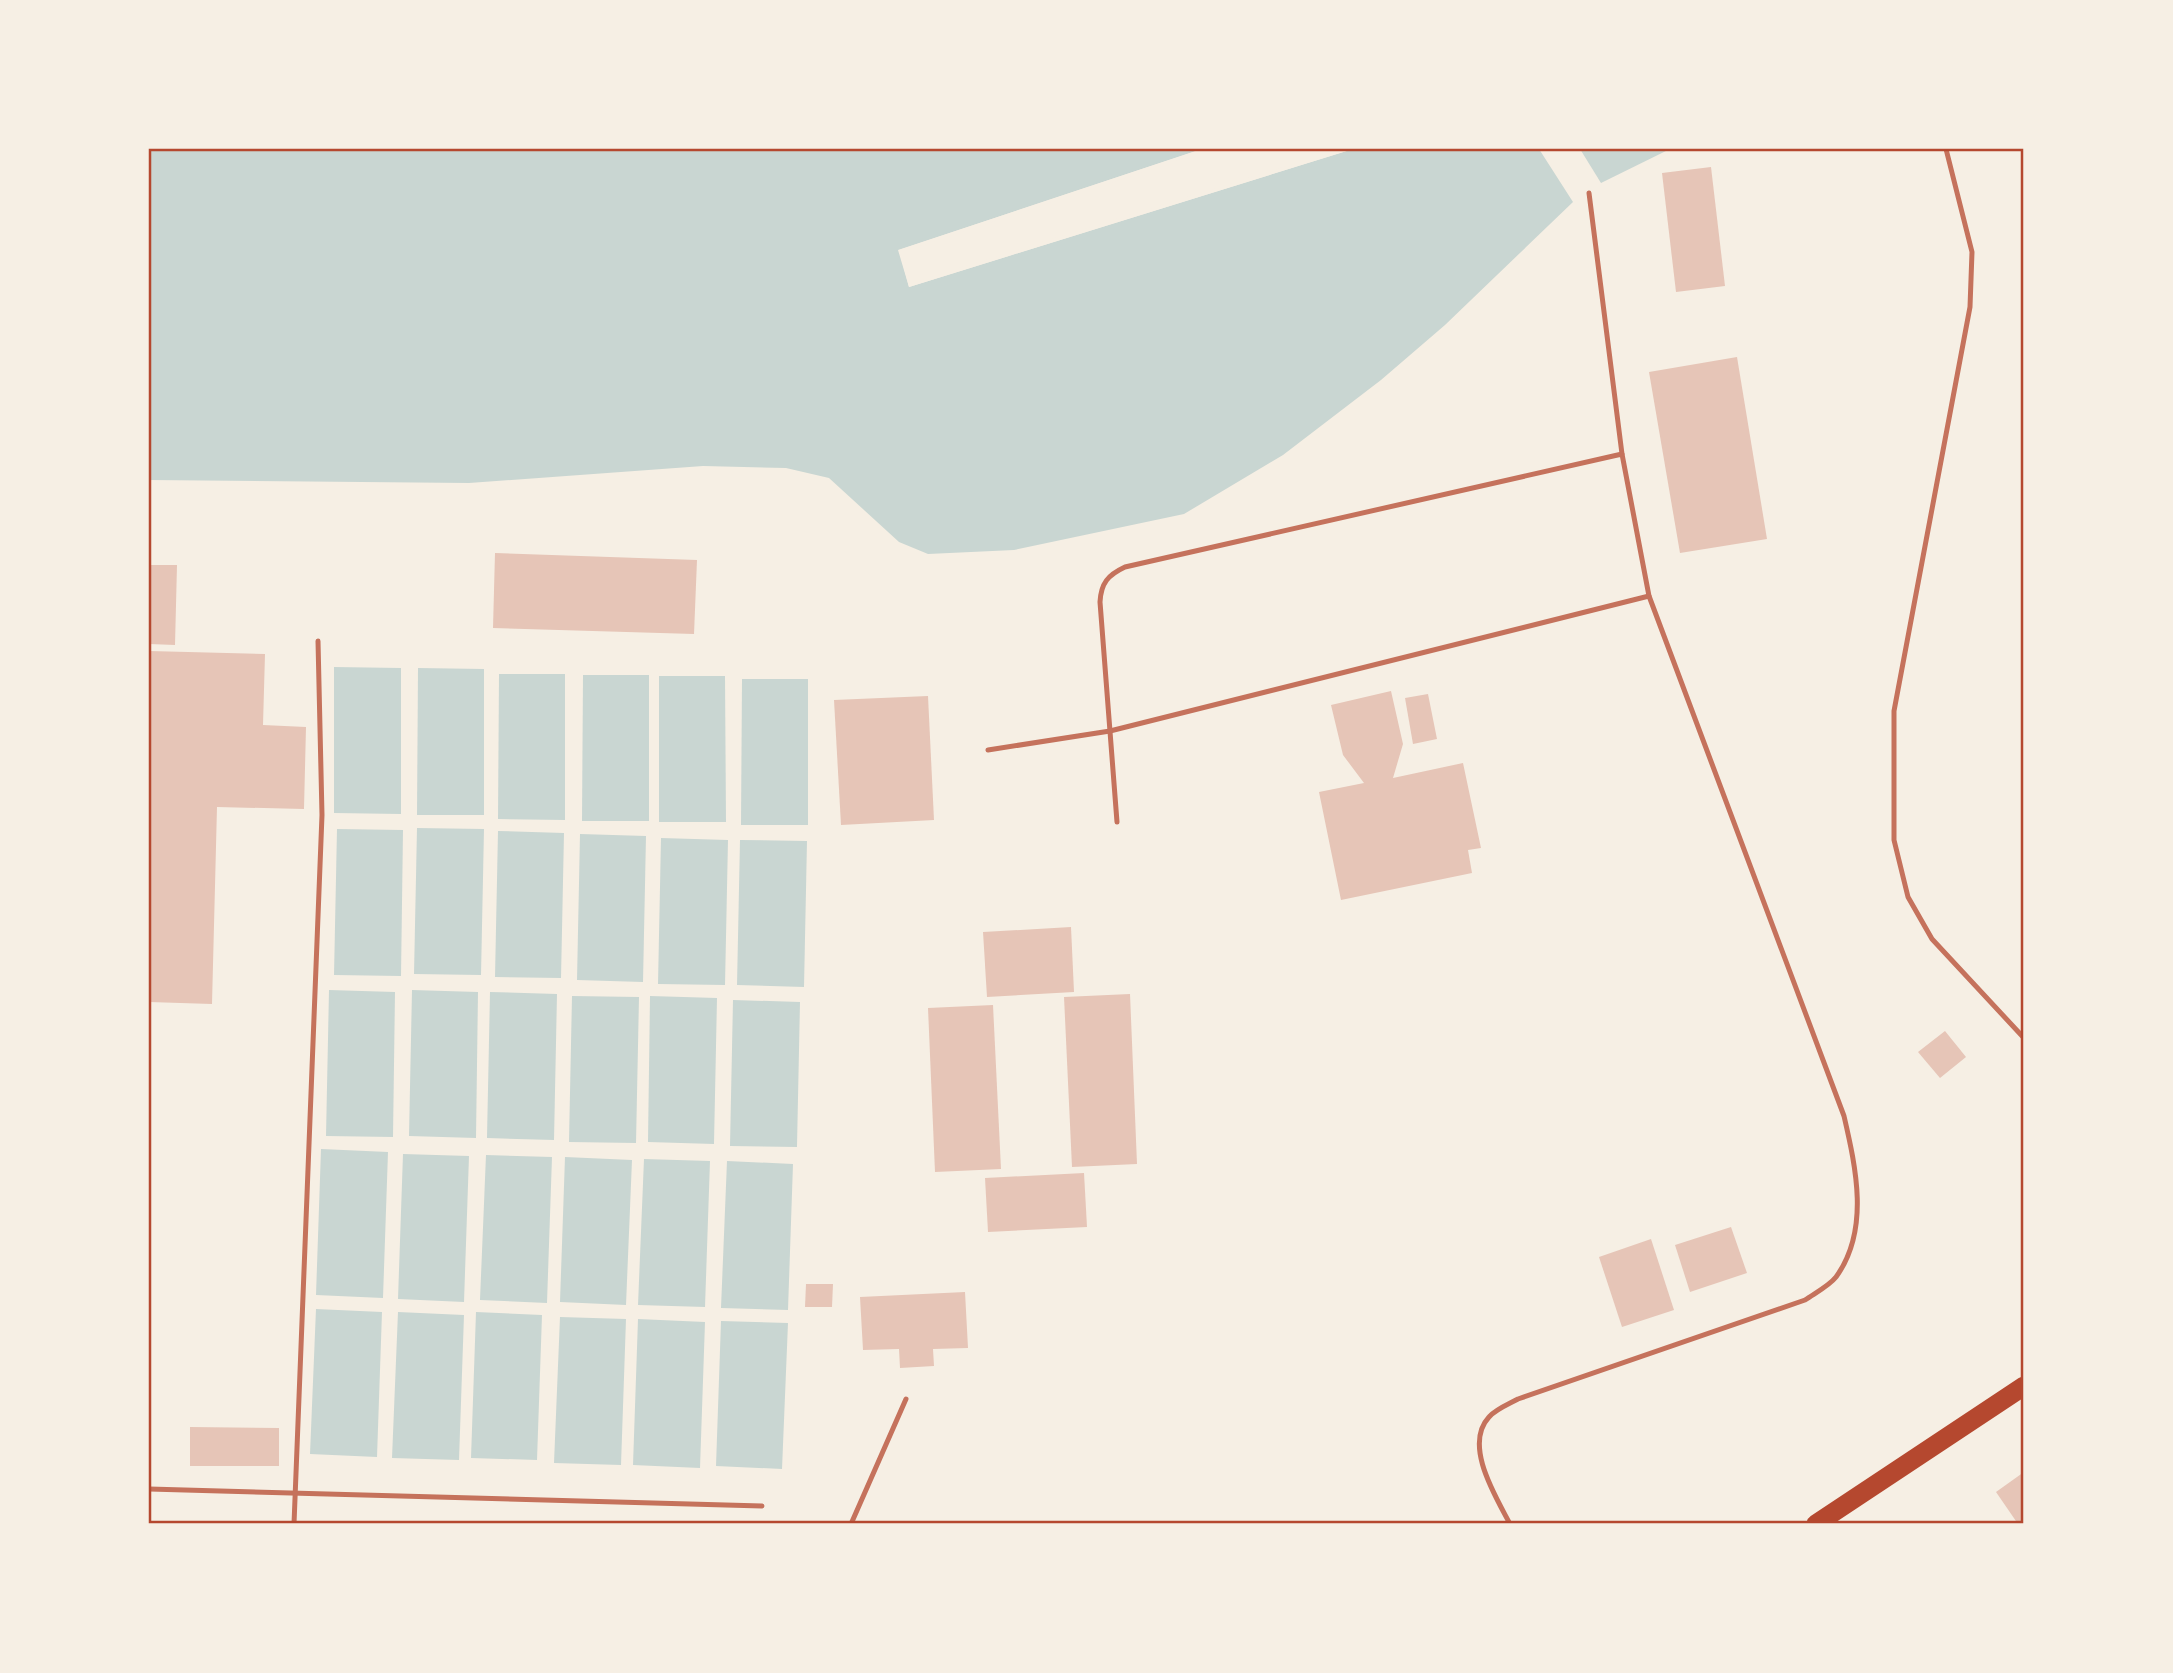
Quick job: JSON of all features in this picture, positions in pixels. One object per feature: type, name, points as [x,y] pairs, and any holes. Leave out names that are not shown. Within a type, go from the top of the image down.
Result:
[{"type":"highway","points":[[1816,1524],[2024,1386]]},
{"type":"lane","points":[[1946,149],[1972,252],[1970,307],[1894,712],[1894,840],[1908,897],[1932,939],[2024,1038]]},
{"type":"lane","points":[[1510,1524],[1489,1484],[1482,1461],[1480,1436],[1489,1417],[1518,1399],[1805,1300],[1835,1279],[1849,1253],[1857,1217],[1856,1166],[1844,1116],[1649,596],[1622,454],[1589,193]]},
{"type":"lane","points":[[1117,822],[1100,602],[1105,580],[1112,572],[1622,454]]},
{"type":"lane","points":[[988,750],[1110,731],[1649,596]]},
{"type":"lane","points":[[294,1524],[322,815],[318,641]]},
{"type":"lane","points":[[851,1524],[906,1399]]},
{"type":"lane","points":[[149,1489],[762,1506]]},
{"type":"shaded area","points":[[149,149],[1202,149],[899,250],[909,287],[1353,149],[1539,149],[1573,202],[1445,325],[1381,380],[1283,455],[1184,514],[1014,550],[928,554],[899,542],[829,478],[786,468],[703,466],[469,483],[149,480]]},
{"type":"shaded area","points":[[1580,149],[1670,149],[1601,183]]},
{"type":"shaded area","points":[[334,667],[401,668],[401,814],[334,813]]},
{"type":"shaded area","points":[[418,668],[484,669],[484,815],[417,815]]},
{"type":"shaded area","points":[[499,674],[565,674],[565,820],[498,819]]},
{"type":"shaded area","points":[[583,675],[649,675],[649,821],[582,821]]},
{"type":"shaded area","points":[[659,676],[725,676],[726,822],[659,822]]},
{"type":"shaded area","points":[[742,679],[808,679],[808,825],[741,825]]},
{"type":"shaded area","points":[[417,828],[484,829],[481,975],[414,974]]},
{"type":"shaded area","points":[[337,829],[403,830],[401,976],[334,975]]},
{"type":"shaded area","points":[[498,831],[564,833],[561,978],[495,977]]},
{"type":"shaded area","points":[[580,834],[646,836],[643,982],[577,980]]},
{"type":"shaded area","points":[[661,838],[728,840],[725,985],[658,984]]},
{"type":"shaded area","points":[[740,840],[807,841],[804,987],[737,985]]},
{"type":"shaded area","points":[[329,990],[395,992],[393,1137],[326,1136]]},
{"type":"shaded area","points":[[412,990],[478,992],[476,1138],[409,1136]]},
{"type":"shaded area","points":[[490,992],[557,994],[554,1140],[487,1138]]},
{"type":"shaded area","points":[[572,996],[639,997],[636,1143],[569,1142]]},
{"type":"shaded area","points":[[650,996],[717,998],[714,1144],[648,1142]]},
{"type":"shaded area","points":[[733,1000],[800,1002],[797,1147],[730,1146]]},
{"type":"shaded area","points":[[321,1149],[388,1152],[383,1298],[316,1295]]},
{"type":"shaded area","points":[[403,1154],[469,1156],[464,1302],[398,1299]]},
{"type":"shaded area","points":[[486,1155],[552,1157],[547,1303],[480,1300]]},
{"type":"shaded area","points":[[565,1157],[632,1160],[626,1305],[560,1302]]},
{"type":"shaded area","points":[[644,1159],[710,1161],[705,1307],[638,1305]]},
{"type":"shaded area","points":[[727,1161],[793,1164],[788,1310],[721,1308]]},
{"type":"shaded area","points":[[316,1309],[382,1312],[377,1457],[310,1454]]},
{"type":"shaded area","points":[[398,1312],[464,1315],[459,1460],[392,1458]]},
{"type":"shaded area","points":[[476,1312],[542,1315],[537,1460],[471,1458]]},
{"type":"shaded area","points":[[560,1317],[626,1319],[621,1465],[554,1463]]},
{"type":"shaded area","points":[[638,1319],[705,1322],[700,1468],[633,1465]]},
{"type":"shaded area","points":[[721,1321],[788,1323],[782,1469],[716,1466]]},
{"type":"pier","points":[[1206,149],[902,252],[911,283],[1341,149],[1353,149],[909,287],[898,250]]},
{"type":"building","points":[[1711,167],[1725,286],[1676,292],[1662,173]]},
{"type":"building","points":[[1737,357],[1767,539],[1680,553],[1649,372]]},
{"type":"building","points":[[495,553],[697,560],[694,634],[493,628]]},
{"type":"building","points":[[149,565],[177,565],[175,645],[149,644]]},
{"type":"building","points":[[149,651],[265,654],[263,725],[306,727],[304,809],[217,807],[212,1004],[149,1002]]},
{"type":"building","points":[[1391,691],[1403,744],[1393,778],[1463,763],[1481,848],[1468,850],[1472,873],[1341,900],[1319,792],[1364,783],[1343,755],[1331,705]]},
{"type":"building","points":[[1428,694],[1437,739],[1413,744],[1405,698]]},
{"type":"building","points":[[928,696],[934,820],[841,825],[834,700]]},
{"type":"building","points":[[1071,927],[1074,992],[987,997],[983,932]]},
{"type":"building","points":[[1130,994],[1137,1164],[1072,1167],[1064,997]]},
{"type":"building","points":[[993,1005],[1001,1169],[935,1172],[928,1008]]},
{"type":"building","points":[[1945,1031],[1966,1057],[1940,1078],[1918,1052]]},
{"type":"building","points":[[1084,1173],[1087,1227],[988,1232],[985,1178]]},
{"type":"building","points":[[1731,1227],[1747,1273],[1690,1292],[1675,1245]]},
{"type":"building","points":[[1651,1239],[1674,1310],[1622,1327],[1599,1257]]},
{"type":"building","points":[[806,1284],[833,1284],[832,1307],[805,1307]]},
{"type":"building","points":[[965,1292],[968,1348],[933,1349],[934,1366],[900,1368],[899,1349],[863,1350],[860,1297]]},
{"type":"building","points":[[190,1427],[279,1428],[279,1466],[190,1466]]},
{"type":"building","points":[[2024,1472],[2024,1524],[2018,1524],[1996,1492]]}]
